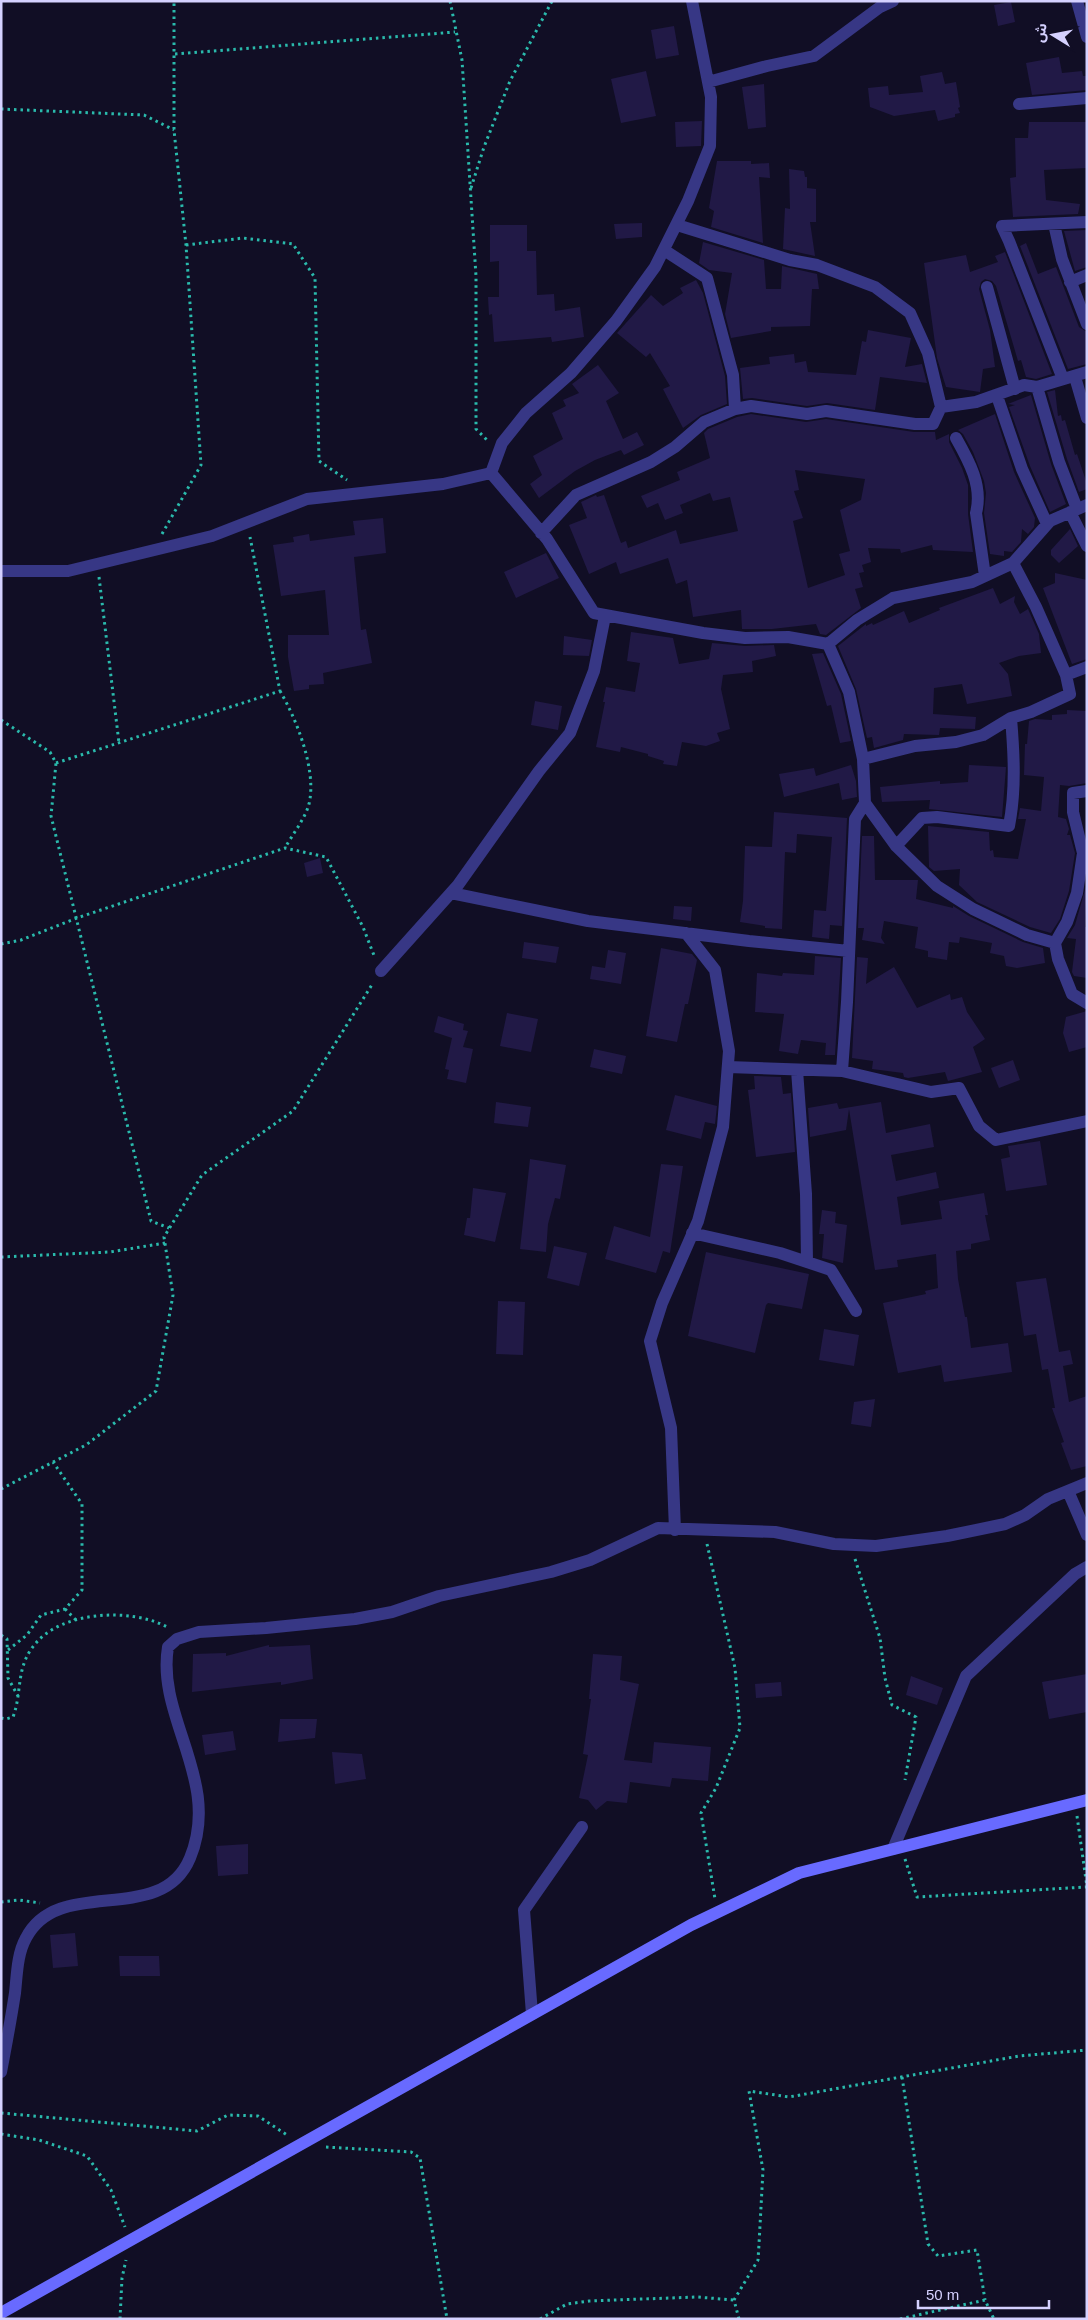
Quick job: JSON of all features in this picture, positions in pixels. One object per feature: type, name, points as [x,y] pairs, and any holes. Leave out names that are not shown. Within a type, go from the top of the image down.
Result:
[{"type":"street","points":[[491,473],[502,442],[526,413],[571,373],[616,320],[655,268],[710,146],[711,97],[692,1]]},
{"type":"street","points":[[708,82],[814,56],[880,7],[894,1]]},
{"type":"street","points":[[1077,1],[1087,37]]},
{"type":"street","points":[[1019,104],[1087,98]]},
{"type":"street","points":[[1087,222],[1002,226],[1087,418]]},
{"type":"street","points":[[1054,224],[1062,259],[1087,324]]},
{"type":"street","points":[[541,533],[576,495],[651,462],[675,447],[704,422],[735,409],[750,406],[807,414],[834,412],[915,424],[933,424],[941,407],[928,353],[910,313],[875,287],[817,265],[790,260],[676,225]]},
{"type":"street","points":[[664,250],[707,278],[733,375],[735,409]]},
{"type":"street","points":[[1070,282],[1087,275]]},
{"type":"street","points":[[987,287],[1015,389]]},
{"type":"street","points":[[941,407],[976,402],[1024,385],[1036,387],[1087,372]]},
{"type":"street","points":[[1036,387],[1059,462],[1078,509],[1087,546]]},
{"type":"street","points":[[997,396],[1022,469],[1047,524]]},
{"type":"street","points":[[956,438],[967,457],[978,487],[976,513],[985,576]]},
{"type":"street","points":[[1,571],[68,571],[212,536],[307,499],[443,484],[491,473]]},
{"type":"street","points":[[491,473],[541,533],[594,614],[745,638],[788,637],[828,644],[857,620],[893,598],[972,582],[1013,563],[1050,521],[1078,509]]},
{"type":"street","points":[[863,759],[915,746],[956,742],[983,734],[1011,718],[1031,712],[1070,694],[1066,675],[1036,608],[1013,563]]},
{"type":"street","points":[[381,971],[450,893],[538,771],[570,733],[594,671],[605,616]]},
{"type":"street","points":[[828,644],[849,692],[863,759],[865,803],[896,846],[937,886],[973,909],[1027,935],[1055,943]]},
{"type":"street","points":[[1066,675],[1087,667]]},
{"type":"street","points":[[896,846],[922,818],[937,817],[1009,826],[1013,806],[1015,764],[1011,718]]},
{"type":"street","points":[[1087,790],[1074,793],[1073,812],[1083,853],[1082,861],[1077,893],[1068,922],[1055,943],[1058,959],[1072,994],[1087,1003]]},
{"type":"street","points":[[842,1071],[855,819],[865,803]]},
{"type":"street","points":[[450,893],[588,921],[849,951]]},
{"type":"street","points":[[675,1530],[671,1428],[650,1341],[662,1303],[698,1221],[723,1127],[729,1051],[715,970],[686,933]]},
{"type":"street","points":[[728,1067],[842,1071],[931,1092],[959,1088],[979,1126],[996,1140],[1087,1121]]},
{"type":"street","points":[[796,1070],[806,1194],[807,1262]]},
{"type":"street","points":[[692,1234],[780,1253],[831,1270],[856,1311]]},
{"type":"street","points":[[1,2072],[20,1956],[26,1938],[36,1923],[51,1912],[65,1907],[132,1898],[154,1892],[174,1880],[190,1859],[197,1836],[200,1812],[196,1784],[173,1702],[166,1660],[168,1647],[177,1639],[199,1632],[266,1628],[355,1619],[392,1612],[439,1596],[551,1572],[574,1565],[625,1545],[658,1528],[775,1532],[834,1544],[876,1546],[947,1536],[1005,1524],[1025,1515],[1048,1500],[1087,1484]]},
{"type":"street","points":[[1068,1491],[1087,1535]]},
{"type":"street","points":[[897,1848],[966,1676],[1075,1574],[1087,1567]]},
{"type":"street","points":[[1,2314],[532,2014],[718,1912],[799,1873],[1081,1801]]},
{"type":"street","points":[[532,2014],[524,1910],[582,1827]]},
{"type":"path","points":[[152,550],[201,464],[186,245],[174,130],[174,1]]},
{"type":"path","points":[[450,1],[462,60],[476,276],[476,429],[498,452]]},
{"type":"path","points":[[470,190],[484,147],[510,81],[552,1]]},
{"type":"path","points":[[175,54],[455,32]]},
{"type":"path","points":[[1,109],[144,115],[174,130]]},
{"type":"path","points":[[186,245],[243,238],[293,244],[315,278],[319,461],[362,493]]},
{"type":"path","points":[[247,522],[280,691],[290,708],[311,773],[309,805],[285,848]]},
{"type":"path","points":[[97,564],[119,743]]},
{"type":"path","points":[[56,763],[280,691]]},
{"type":"path","points":[[1,720],[50,752],[56,763],[51,816],[151,1222],[169,1228]]},
{"type":"path","points":[[1,944],[21,940],[77,918],[285,848],[326,857],[363,928],[381,971],[293,1111],[202,1174],[164,1237],[173,1295],[156,1391],[86,1444],[1,1489]]},
{"type":"path","points":[[1,1257],[110,1252],[165,1243]]},
{"type":"path","points":[[8,1650],[27,1635],[41,1615],[65,1609],[82,1590],[82,1504],[53,1462]]},
{"type":"path","points":[[704,1530],[735,1668],[740,1728],[716,1788],[701,1813],[718,1912]]},
{"type":"path","points":[[851,1545],[880,1638],[885,1678],[892,1704],[916,1716],[904,1783]]},
{"type":"path","points":[[65,1609],[76,1620]]},
{"type":"path","points":[[1,1718],[14,1717],[20,1674],[32,1647],[55,1627],[90,1616],[117,1614],[158,1622],[184,1637]]},
{"type":"path","points":[[1,1635],[7,1639],[8,1678],[18,1696]]},
{"type":"path","points":[[897,1848],[917,1897],[1087,1887],[1081,1801]]},
{"type":"path","points":[[1,1902],[19,1900],[65,1907]]},
{"type":"path","points":[[739,2319],[734,2300],[758,2260],[763,2170],[749,2091],[789,2097],[1019,2056],[1087,2050]]},
{"type":"path","points":[[902,2077],[928,2244],[938,2256],[977,2250],[985,2300],[994,2319]]},
{"type":"path","points":[[1,2113],[197,2131],[228,2115],[258,2116],[303,2144],[335,2148],[411,2152],[420,2158],[447,2319]]},
{"type":"path","points":[[1,2134],[39,2140],[87,2156],[111,2190],[130,2241],[122,2278],[120,2319]]},
{"type":"path","points":[[540,2319],[566,2304],[589,2301],[698,2297],[734,2300]]},
{"type":"path","points":[[900,2319],[985,2300]]},
{"type":"building","points":[[1011,2],[1015,22],[998,26],[994,5]]},
{"type":"building","points":[[674,26],[679,55],[656,59],[651,30]]},
{"type":"building","points":[[1059,57],[1062,73],[1082,71],[1083,76],[1087,76],[1087,90],[1032,95],[1026,63]]},
{"type":"building","points":[[646,71],[656,116],[621,123],[611,79]]},
{"type":"building","points":[[942,72],[945,84],[956,82],[960,113],[955,114],[955,117],[938,121],[935,110],[894,116],[870,107],[868,88],[888,86],[889,95],[923,92],[920,76]]},
{"type":"building","points":[[764,84],[766,127],[748,129],[742,87]]},
{"type":"building","points":[[702,121],[701,146],[676,147],[675,122]]},
{"type":"building","points":[[1029,122],[1087,122],[1087,168],[1044,170],[1046,200],[1080,204],[1078,214],[1013,217],[1010,178],[1016,177],[1015,138],[1028,138]]},
{"type":"building","points":[[717,161],[751,161],[751,164],[769,163],[770,178],[759,177],[763,243],[711,227],[714,211],[709,208]]},
{"type":"building","points":[[789,169],[804,171],[805,177],[807,177],[807,188],[816,189],[816,222],[810,222],[815,256],[783,249],[785,208],[790,209]]},
{"type":"building","points":[[642,223],[642,237],[616,239],[614,224]]},
{"type":"building","points":[[490,225],[527,225],[527,251],[536,251],[537,295],[554,294],[555,311],[580,307],[584,337],[552,342],[551,337],[494,342],[492,314],[489,315],[488,297],[499,297],[499,261],[490,262]]},
{"type":"building","points":[[1087,230],[1087,267],[1075,271],[1064,231]]},
{"type":"building","points":[[703,242],[764,260],[766,289],[781,289],[782,266],[817,274],[819,289],[812,289],[810,326],[771,327],[771,331],[731,338],[725,314],[732,273],[709,270],[699,263]]},
{"type":"building","points":[[1026,243],[1038,274],[1056,267],[1079,327],[1087,332],[1087,364],[1068,369],[1020,246]]},
{"type":"building","points":[[1005,252],[1052,374],[1036,379],[1026,377],[1021,360],[1018,361],[996,286],[992,281],[985,279],[981,282],[979,289],[990,330],[995,367],[983,369],[980,392],[946,387],[937,358],[924,263],[966,255],[970,272],[998,262],[995,256]]},
{"type":"building","points":[[696,280],[703,293],[725,376],[727,404],[701,415],[683,428],[663,389],[670,386],[650,353],[646,357],[617,333],[651,295],[663,306],[683,293],[680,288]]},
{"type":"building","points":[[868,330],[911,338],[905,367],[922,364],[927,383],[880,377],[875,410],[827,403],[807,406],[752,398],[743,399],[740,368],[770,364],[769,357],[794,354],[795,363],[806,361],[808,372],[856,375],[862,341],[866,342]]},
{"type":"building","points":[[598,365],[619,393],[606,401],[623,439],[637,432],[644,445],[624,455],[621,450],[595,460],[575,471],[539,498],[530,484],[542,475],[533,456],[563,439],[552,413],[566,406],[563,400],[579,393],[572,384]]},
{"type":"building","points":[[1055,390],[1058,416],[1061,415],[1062,421],[1065,420],[1075,455],[1077,454],[1087,484],[1087,489],[1079,492],[1047,392]]},
{"type":"building","points":[[1031,395],[1051,464],[1066,504],[1050,512],[1030,466],[1009,407],[1015,405],[1008,404]]},
{"type":"building","points":[[751,414],[806,422],[826,419],[914,432],[935,432],[936,440],[949,434],[949,442],[968,485],[968,514],[973,552],[933,550],[932,545],[901,553],[900,549],[868,548],[871,562],[862,565],[864,572],[859,573],[863,587],[855,589],[861,608],[826,635],[820,634],[816,624],[772,629],[742,629],[741,610],[693,617],[687,580],[676,584],[668,558],[620,574],[616,562],[589,574],[569,525],[587,518],[581,502],[596,495],[597,497],[604,495],[621,543],[626,541],[628,548],[676,530],[680,544],[738,531],[730,497],[713,501],[710,493],[680,505],[683,513],[665,520],[658,503],[647,508],[641,496],[680,480],[677,472],[710,458],[704,433],[708,429],[737,417]],"holes":[[[795,470],[865,479],[861,500],[840,510],[850,551],[839,554],[845,575],[808,588],[793,521],[803,518],[794,491],[799,490]]]},
{"type":"building","points":[[995,414],[1014,472],[1035,518],[1034,527],[1028,534],[1022,529],[1021,542],[1012,552],[1004,551],[1004,556],[990,554],[984,513],[986,493],[984,481],[973,452],[963,434],[958,430]]},
{"type":"building","points":[[383,518],[386,553],[354,557],[361,630],[366,629],[372,663],[323,673],[324,684],[309,685],[309,689],[294,691],[288,657],[288,635],[329,635],[325,590],[281,596],[273,545],[294,542],[293,537],[309,534],[310,541],[355,535],[353,521]]},
{"type":"building","points":[[1070,529],[1078,546],[1059,563],[1051,555],[1051,550]]},
{"type":"building","points":[[546,553],[559,578],[516,598],[504,572]]},
{"type":"building","points":[[1055,573],[1087,580],[1087,659],[1072,664],[1043,588],[1055,583]]},
{"type":"building","points":[[993,588],[1000,604],[1015,596],[1014,602],[1020,614],[1028,609],[1039,634],[1041,653],[1019,656],[999,663],[1008,674],[1012,696],[967,704],[962,684],[934,688],[933,714],[976,717],[975,729],[940,728],[939,735],[904,734],[903,740],[874,748],[872,737],[867,738],[856,689],[838,646],[866,624],[866,626],[872,623],[873,625],[904,611],[909,623],[940,610],[939,608]]},
{"type":"building","points":[[631,632],[673,638],[679,664],[709,659],[712,643],[745,646],[774,645],[776,656],[752,661],[753,672],[723,675],[721,689],[730,729],[717,733],[720,741],[706,746],[682,742],[677,766],[663,764],[664,761],[648,756],[648,754],[621,747],[620,752],[596,747],[606,687],[635,692],[640,663],[627,661]]},
{"type":"building","points":[[564,636],[592,640],[589,656],[563,655]]},
{"type":"building","points":[[823,653],[841,694],[851,741],[840,743],[831,705],[827,706],[812,654]]},
{"type":"building","points":[[535,701],[562,706],[558,730],[531,725]]},
{"type":"building","points":[[1067,710],[1087,711],[1087,783],[1069,786],[1060,785],[1058,817],[1066,819],[1069,829],[1067,835],[1070,835],[1075,853],[1069,891],[1060,919],[1051,933],[1030,927],[977,902],[959,885],[960,869],[934,871],[929,867],[928,826],[989,832],[990,851],[993,850],[994,857],[1018,859],[1026,819],[1018,819],[1020,808],[1041,811],[1044,777],[1024,775],[1025,744],[1027,744],[1029,721],[1035,719],[1052,720],[1052,715],[1067,714]]},
{"type":"building","points":[[851,765],[856,781],[857,797],[842,800],[839,783],[784,797],[779,774],[814,768],[816,776]]},
{"type":"building","points":[[969,765],[1006,767],[1002,817],[929,809],[930,800],[882,802],[880,787],[940,781],[940,784],[968,782]]},
{"type":"building","points":[[774,812],[847,818],[842,926],[830,925],[829,939],[812,937],[814,910],[826,911],[832,837],[797,834],[796,853],[785,852],[782,929],[765,928],[765,926],[740,922],[743,901],[745,846],[772,847]]},
{"type":"building","points":[[862,836],[874,836],[875,880],[918,880],[916,899],[953,908],[953,906],[969,916],[1023,942],[1043,948],[1045,963],[1017,968],[1006,966],[1004,956],[990,953],[992,943],[960,937],[959,943],[949,942],[947,960],[928,957],[928,951],[915,948],[918,927],[884,921],[881,938],[885,944],[862,940],[864,928],[858,928]]},
{"type":"building","points":[[320,858],[323,873],[307,877],[304,863]]},
{"type":"building","points":[[1087,883],[1085,927],[1087,927],[1087,978],[1074,976],[1072,972],[1076,939],[1067,938],[1075,925]]},
{"type":"building","points":[[674,906],[692,907],[691,921],[673,919]]},
{"type":"building","points":[[524,942],[559,947],[556,963],[522,958]]},
{"type":"building","points":[[661,948],[692,954],[697,960],[688,1004],[685,1004],[677,1042],[646,1036]]},
{"type":"building","points":[[608,950],[626,953],[621,984],[590,979],[592,966],[605,968]]},
{"type":"building","points":[[815,956],[841,958],[835,1055],[825,1055],[826,1043],[801,1040],[798,1054],[779,1051],[784,1014],[755,1012],[757,973],[782,976],[783,973],[814,975]]},
{"type":"building","points":[[857,957],[868,958],[866,984],[894,967],[917,1008],[950,994],[951,1000],[962,997],[967,1012],[985,1039],[973,1047],[982,1072],[948,1081],[945,1072],[908,1078],[904,1077],[903,1073],[872,1069],[873,1061],[852,1058]]},
{"type":"building","points":[[1087,1011],[1087,1047],[1069,1052],[1063,1033],[1066,1017]]},
{"type":"building","points":[[507,1013],[538,1019],[531,1052],[500,1046]]},
{"type":"building","points":[[438,1016],[464,1024],[463,1030],[468,1031],[463,1047],[473,1049],[466,1083],[447,1079],[449,1070],[445,1069],[452,1038],[434,1032]]},
{"type":"building","points":[[594,1049],[626,1056],[622,1074],[590,1067]]},
{"type":"building","points":[[1013,1060],[1020,1080],[999,1088],[991,1068]]},
{"type":"building","points":[[754,1076],[781,1077],[783,1094],[791,1093],[795,1152],[756,1157],[748,1090],[755,1089]]},
{"type":"building","points":[[675,1095],[717,1106],[715,1124],[705,1122],[701,1139],[666,1130]]},
{"type":"building","points":[[496,1102],[531,1107],[528,1127],[494,1123]]},
{"type":"building","points":[[881,1102],[886,1133],[930,1124],[934,1147],[891,1155],[896,1181],[936,1172],[939,1188],[897,1197],[901,1225],[942,1219],[939,1201],[984,1193],[988,1215],[985,1215],[990,1240],[971,1244],[971,1249],[956,1251],[958,1279],[965,1317],[967,1317],[971,1348],[1008,1343],[1012,1372],[944,1382],[941,1365],[898,1373],[883,1303],[926,1294],[925,1291],[938,1288],[936,1254],[897,1260],[898,1267],[875,1270],[849,1109],[846,1130],[810,1137],[808,1108],[837,1103],[839,1109]]},
{"type":"building","points":[[1040,1141],[1047,1185],[1006,1191],[1001,1159],[1010,1157],[1008,1146]]},
{"type":"building","points":[[530,1159],[566,1165],[560,1199],[555,1198],[548,1224],[546,1252],[520,1249]]},
{"type":"building","points":[[661,1164],[683,1166],[670,1253],[663,1251],[656,1273],[605,1259],[614,1226],[650,1237]]},
{"type":"building","points":[[473,1188],[506,1193],[495,1242],[464,1235],[467,1218],[470,1218]]},
{"type":"building","points":[[822,1210],[836,1212],[835,1223],[847,1225],[843,1263],[822,1258],[824,1234],[819,1234]]},
{"type":"building","points":[[554,1246],[587,1253],[579,1286],[547,1278]]},
{"type":"building","points":[[706,1252],[809,1274],[802,1309],[768,1303],[766,1305],[755,1353],[688,1336]]},
{"type":"building","points":[[1046,1278],[1059,1352],[1070,1350],[1073,1364],[1063,1366],[1069,1402],[1087,1396],[1087,1466],[1071,1470],[1061,1443],[1064,1442],[1052,1408],[1055,1408],[1048,1369],[1042,1370],[1036,1334],[1024,1336],[1016,1282]]},
{"type":"building","points":[[498,1301],[525,1302],[523,1355],[496,1354]]},
{"type":"building","points":[[824,1329],[859,1335],[854,1366],[819,1360]]},
{"type":"building","points":[[875,1399],[871,1427],[851,1424],[854,1402]]},
{"type":"building","points":[[269,1645],[269,1647],[310,1645],[313,1679],[281,1685],[281,1682],[192,1692],[193,1654],[226,1653],[226,1656]]},
{"type":"building","points":[[593,1654],[622,1656],[620,1680],[639,1684],[624,1760],[652,1763],[654,1742],[711,1747],[708,1781],[672,1778],[670,1787],[630,1782],[627,1803],[607,1801],[596,1810],[588,1800],[579,1798],[588,1755],[583,1754],[591,1699],[589,1699]]},
{"type":"building","points":[[1087,1674],[1087,1712],[1049,1719],[1042,1682]]},
{"type":"building","points":[[911,1676],[943,1688],[937,1705],[906,1695]]},
{"type":"building","points":[[781,1682],[782,1696],[756,1698],[755,1684]]},
{"type":"building","points":[[280,1719],[317,1719],[315,1738],[278,1742]]},
{"type":"building","points":[[233,1731],[236,1750],[205,1755],[202,1735]]},
{"type":"building","points":[[332,1752],[362,1754],[366,1779],[335,1784]]},
{"type":"building","points":[[248,1844],[248,1874],[218,1876],[216,1846]]},
{"type":"building","points":[[75,1933],[78,1966],[53,1968],[50,1935]]},
{"type":"building","points":[[119,1956],[159,1956],[160,1976],[120,1976]]}]
